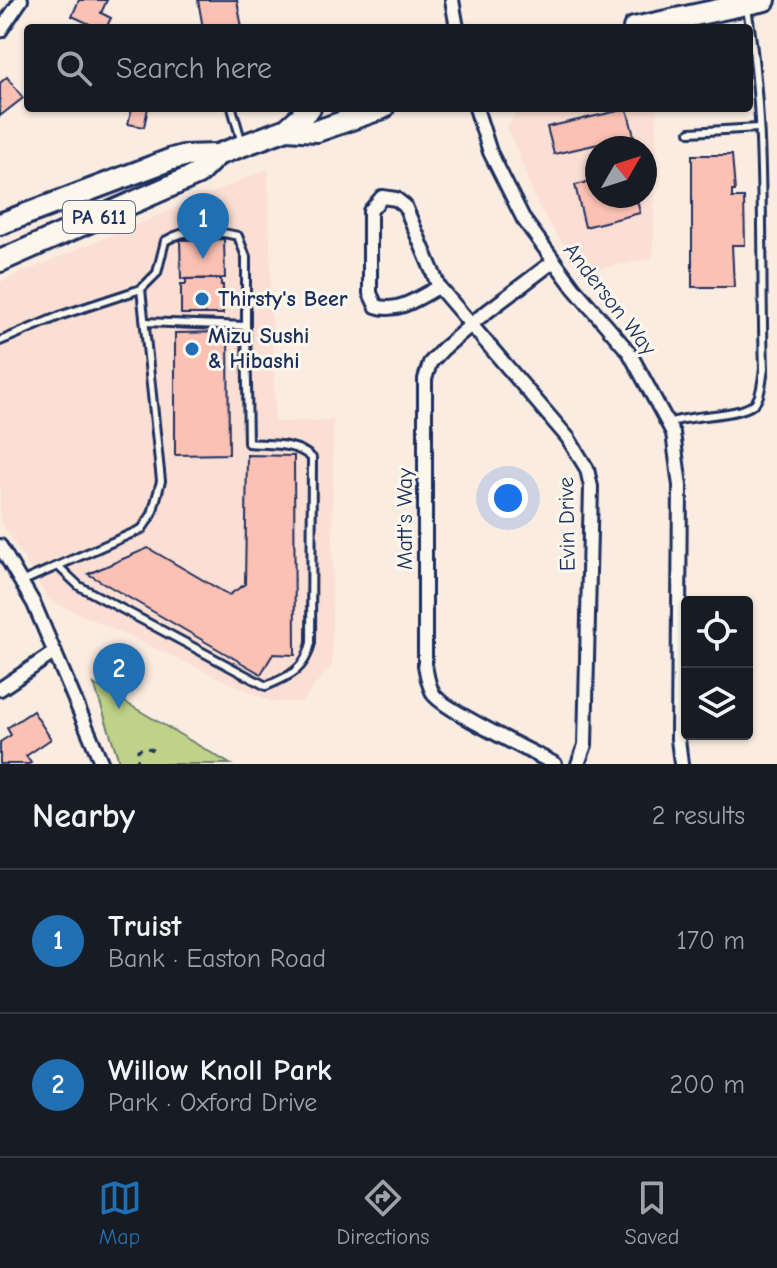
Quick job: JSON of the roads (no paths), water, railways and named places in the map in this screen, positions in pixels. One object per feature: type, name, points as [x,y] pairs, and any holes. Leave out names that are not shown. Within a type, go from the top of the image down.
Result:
[{"type":"highway","points":[[648,24],[716,4],[758,1]]},
{"type":"highway","name":"PA 611","points":[[0,224],[183,156],[217,155],[287,129],[306,112]]},
{"type":"highway","name":"PA 611","points":[[287,129],[317,131],[372,112]]},
{"type":"highway","name":"PA 611","points":[[0,261],[198,174],[217,155]]},
{"type":"street","points":[[2,25],[21,0]]},
{"type":"street","points":[[452,0],[456,24]]},
{"type":"street","name":"Anderson Way","points":[[477,112],[490,152],[524,220],[629,352],[673,433],[680,486],[678,739],[681,764]]},
{"type":"street","name":"Evin Drive","points":[[439,287],[397,308],[387,310],[376,306],[370,293],[370,211],[382,197],[396,199],[405,206],[439,287],[568,438],[587,469],[591,487],[585,745],[578,764]]},
{"type":"street","name":"Matt's Way","points":[[554,261],[471,324],[430,363],[425,379],[425,665],[429,685],[436,698],[555,764]]},
{"type":"street","points":[[0,546],[55,652],[102,764]]},
{"type":"street","points":[[0,689],[55,652]]},
{"type":"lane","points":[[668,423],[684,417],[739,412],[750,409],[757,402],[764,369],[756,60],[758,1]]},
{"type":"lane","points":[[233,112],[243,145]]},
{"type":"lane","points":[[690,132],[758,128]]},
{"type":"lane","points":[[0,341],[62,315],[141,289],[157,273],[165,241],[179,233],[215,231],[238,236],[246,257],[248,443],[293,446],[312,458],[311,643],[307,661],[288,677],[266,686],[79,586],[58,566]]},
{"type":"lane","points":[[21,582],[142,529],[152,514],[161,481],[141,289]]},
{"type":"lane","points":[[145,322],[246,326]]},
{"type":"place","name":"Truist","points":[[203,259]]},
{"type":"place","name":"Thirsty's Beer","points":[[202,299]]},
{"type":"place","name":"Mizu Sushi & Hibashi","points":[[192,349]]},
{"type":"place","name":"Willow Knoll Park","points":[[119,709]]}]
